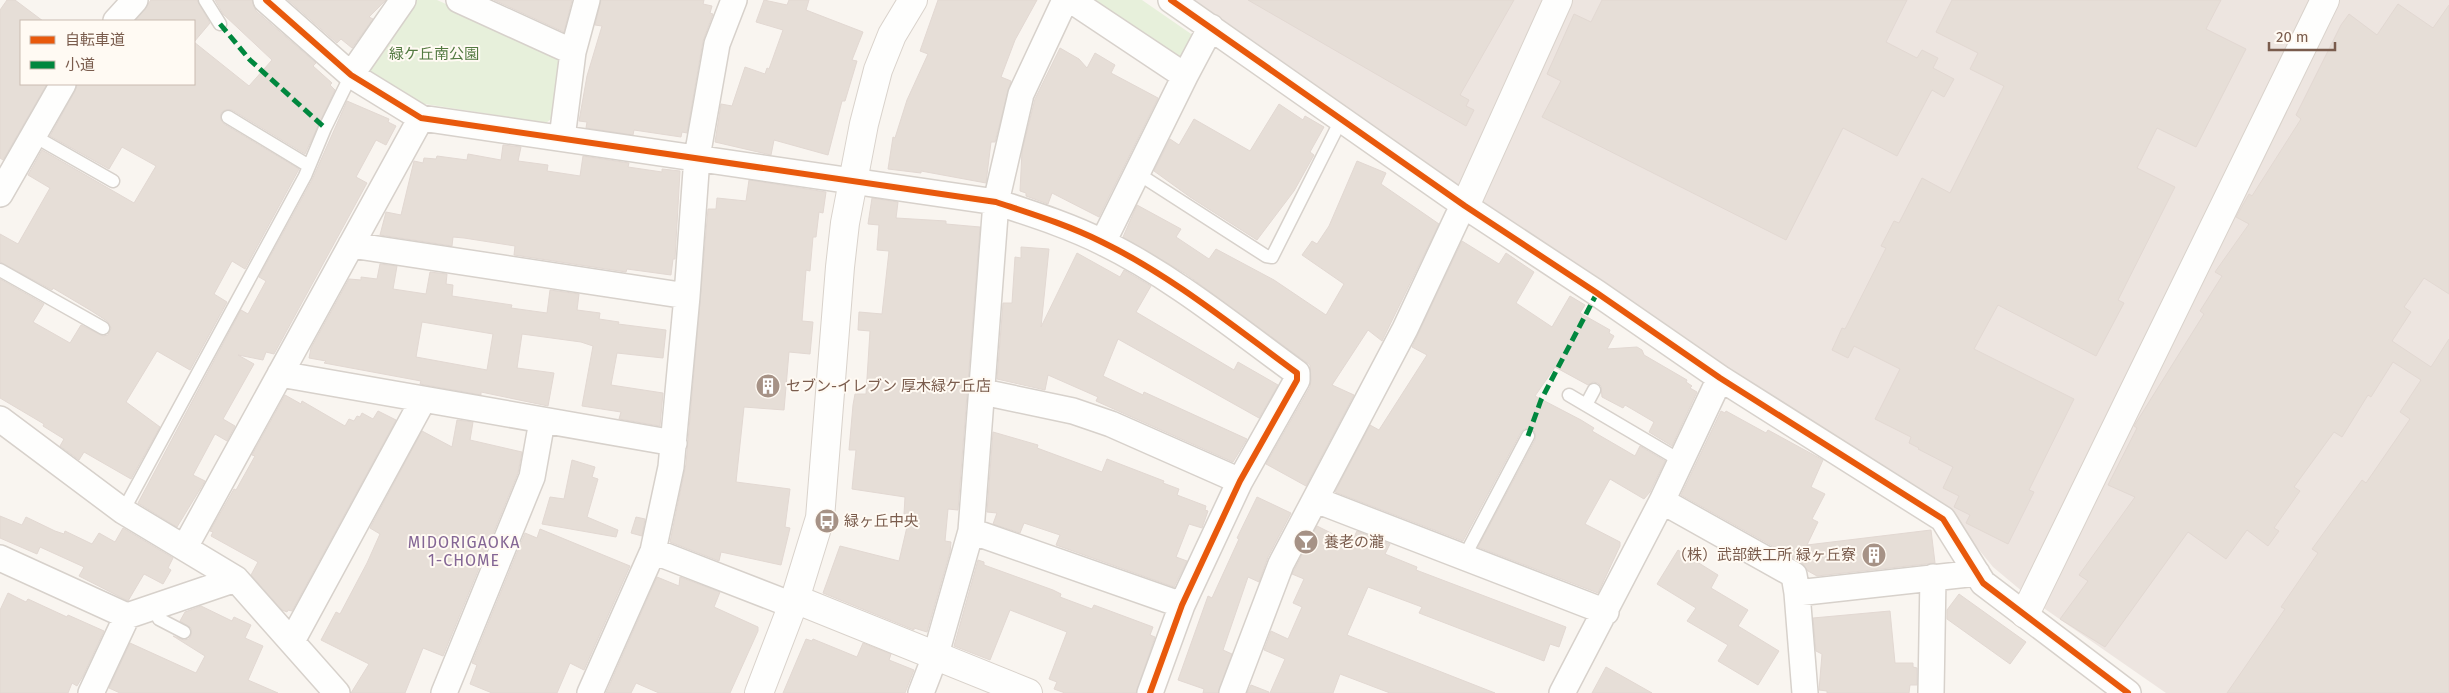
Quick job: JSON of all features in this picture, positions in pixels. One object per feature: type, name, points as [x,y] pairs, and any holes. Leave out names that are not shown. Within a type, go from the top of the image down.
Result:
[{"type":"street","points":[[117,20],[135,0]]},
{"type":"street","points":[[266,0],[351,75],[420,118],[996,202],[1062,224],[1103,242],[1184,291],[1297,373],[1297,380],[1240,480],[1182,605],[1150,693]]},
{"type":"street","points":[[351,75],[403,0]]},
{"type":"street","points":[[460,0],[573,52]]},
{"type":"street","points":[[562,138],[573,52],[587,0]]},
{"type":"street","points":[[590,693],[653,550],[674,443],[697,157],[717,44],[734,0]]},
{"type":"street","points":[[760,693],[794,602],[820,518],[840,268],[853,180],[878,70],[892,35],[912,0]]},
{"type":"street","points":[[921,693],[936,654],[972,531],[996,202],[1021,94],[1065,0]]},
{"type":"street","points":[[1071,0],[1185,76]]},
{"type":"street","points":[[1171,0],[1466,206],[1720,378],[1943,520],[1983,583],[2121,691]]},
{"type":"street","points":[[1232,693],[1281,564],[1405,329],[1458,216],[1466,206],[1558,0]]},
{"type":"street","points":[[2025,614],[2325,0]]},
{"type":"street","points":[[1103,242],[1185,76],[1211,28]]},
{"type":"street","points":[[0,192],[62,85]]},
{"type":"street","points":[[185,547],[420,118]]},
{"type":"street","points":[[351,245],[687,296]]},
{"type":"street","points":[[280,374],[674,443]]},
{"type":"street","points":[[1562,693],[1606,612],[1662,501],[1720,378]]},
{"type":"street","points":[[983,392],[1073,411],[1111,424],[1240,480]]},
{"type":"street","points":[[292,641],[423,400]]},
{"type":"street","points":[[0,419],[123,511],[236,579],[337,693]]},
{"type":"street","points":[[444,693],[532,477],[542,421]]},
{"type":"street","points":[[1316,500],[1606,612]]},
{"type":"street","points":[[1662,501],[1794,575],[1805,693]]},
{"type":"street","points":[[972,531],[1182,605]]},
{"type":"street","points":[[653,550],[936,654],[1028,693]]},
{"type":"street","points":[[2,564],[127,616],[236,579]]},
{"type":"street","points":[[1797,593],[1977,572]]},
{"type":"street","points":[[1931,693],[1933,577]]},
{"type":"street","points":[[96,691],[127,616]]},
{"type":"lane","points":[[205,0],[220,24]]},
{"type":"lane","points":[[123,511],[309,166],[351,75]]},
{"type":"lane","points":[[228,117],[309,166]]},
{"type":"lane","points":[[1137,173],[1266,256],[1272,258],[1342,118]]},
{"type":"lane","points":[[34,136],[113,181]]},
{"type":"lane","points":[[0,270],[103,328]]},
{"type":"lane","points":[[1586,405],[1594,390]]},
{"type":"lane","points":[[1569,395],[1681,460]]},
{"type":"lane","points":[[1465,559],[1528,436]]},
{"type":"lane","points":[[154,608],[159,619],[184,632]]},
{"type":"shaded area","points":[[1182,0],[2449,0],[2449,693],[2166,693],[2035,602],[1993,567],[1945,508],[1782,410]]},
{"type":"green space","name":"緑ケ丘南公園","points":[[407,0],[437,0],[555,53],[562,65],[556,115],[546,123],[412,102],[365,75]]},
{"type":"green space","points":[[1086,0],[1142,0],[1197,38],[1178,63]]},
{"type":"building","points":[[7,0],[15,0],[42,20],[20,20],[20,85],[46,85],[3,160],[0,158],[0,10]]},
{"type":"building","points":[[151,0],[197,0],[210,23],[195,41],[195,20],[136,20]]},
{"type":"building","points":[[215,0],[252,0],[256,11],[316,63],[313,66],[332,83],[330,85],[335,90],[305,154],[232,110],[225,110],[221,113],[221,120],[224,124],[299,169],[245,269],[232,261],[214,294],[227,302],[190,370],[157,351],[126,402],[160,427],[131,479],[84,452],[79,460],[60,446],[64,439],[43,426],[44,424],[0,398],[0,279],[44,304],[33,322],[70,343],[81,325],[103,336],[108,335],[111,328],[107,321],[53,288],[52,290],[0,262],[0,234],[18,244],[50,188],[28,175],[42,150],[134,203],[156,166],[122,147],[109,169],[50,136],[77,85],[195,85],[195,43],[249,86],[272,60],[223,14]]},
{"type":"building","points":[[288,0],[386,0],[369,17],[373,19],[352,48],[341,39],[337,43]]},
{"type":"building","points":[[494,0],[572,0],[564,32]]},
{"type":"building","points":[[601,0],[704,0],[703,4],[712,6],[710,13],[713,14],[703,41],[687,133],[682,132],[681,137],[634,130],[633,135],[586,128],[587,122],[579,121],[587,76],[602,26],[595,25]]},
{"type":"building","points":[[764,0],[787,5],[789,0],[809,0],[806,10],[863,32],[852,60],[857,61],[845,101],[842,101],[828,155],[774,140],[771,155],[715,142],[721,104],[732,106],[745,67],[765,74],[767,68],[769,69],[783,30],[756,22]]},
{"type":"building","points":[[938,0],[1037,0],[1015,40],[1001,77],[1011,81],[995,142],[991,142],[986,183],[921,171],[921,173],[888,169],[893,137],[895,138],[907,100],[928,54],[920,51]]},
{"type":"building","points":[[1248,0],[1514,0],[1460,95],[1469,100],[1466,106],[1474,110],[1466,126]]},
{"type":"building","points":[[1602,0],[1907,0],[1886,42],[1917,58],[1922,50],[1938,58],[1933,68],[1954,79],[1944,97],[1932,90],[1897,156],[1843,128],[1786,240],[1542,117],[1561,81],[1547,74],[1574,14],[1591,22]]},
{"type":"building","points":[[1952,0],[2221,0],[2206,29],[2246,49],[2196,147],[2157,128],[2137,168],[2175,187],[2118,300],[2124,303],[2096,356],[1998,305],[1974,349],[2074,399],[2029,490],[2034,492],[2008,544],[1966,523],[1970,515],[1954,507],[1959,496],[1943,488],[1953,467],[1909,443],[1911,437],[1875,419],[1900,369],[1854,346],[1848,358],[1832,350],[1842,328],[1845,329],[1886,248],[1881,246],[1894,221],[1899,223],[1922,178],[1950,193],[2004,86],[1970,69],[1978,53],[1936,32]]},
{"type":"building","points":[[2398,4],[2433,28],[2449,5],[2449,294],[2424,278],[2404,307],[2411,312],[2392,341],[2431,367],[2449,339],[2449,693],[2227,693],[2285,609],[2281,607],[2318,553],[2312,549],[2362,480],[2366,483],[2410,419],[2400,412],[2421,380],[2393,362],[2371,397],[2368,395],[2342,437],[2334,432],[2294,487],[2300,491],[2274,528],[2279,531],[2268,546],[2247,530],[2226,559],[2188,532],[2105,647],[2060,619],[2088,581],[2079,575],[2135,497],[2108,485],[2137,428],[2134,426],[2204,314],[2200,311],[2222,276],[2215,272],[2249,224],[2236,217],[2249,194],[2252,196],[2301,119],[2296,115],[2341,25],[2349,14],[2377,35]]},
{"type":"building","points":[[1060,48],[1079,59],[1087,68],[1095,53],[1115,65],[1111,73],[1158,98],[1099,217],[1052,193],[1048,204],[1026,196],[1026,193],[1020,191],[1022,151],[1035,99]]},
{"type":"building","points":[[347,101],[389,119],[388,122],[396,126],[386,145],[376,140],[356,177],[367,183],[274,354],[266,352],[263,360],[238,355],[254,364],[223,419],[235,426],[227,441],[215,434],[193,475],[205,481],[177,527],[138,503],[241,310],[248,314],[266,281],[259,277],[312,180]]},
{"type":"building","points":[[1279,104],[1303,120],[1305,116],[1324,127],[1310,152],[1314,155],[1294,191],[1257,240],[1190,197],[1154,171],[1170,139],[1179,145],[1194,119],[1250,151]]},
{"type":"building","points":[[503,145],[521,147],[518,161],[548,165],[547,171],[580,176],[583,156],[629,163],[628,167],[662,172],[662,169],[680,171],[675,259],[673,259],[671,275],[627,269],[626,272],[514,255],[515,246],[464,238],[453,237],[452,246],[380,235],[386,212],[401,215],[414,161],[423,163],[424,158],[436,159],[437,156],[467,160],[468,154],[501,160]]},
{"type":"building","points":[[1357,161],[1386,173],[1381,184],[1439,224],[1382,341],[1368,330],[1332,385],[1354,395],[1306,486],[1266,464],[1310,387],[1310,365],[1186,274],[1123,237],[1137,205],[1181,229],[1176,237],[1209,259],[1216,249],[1274,280],[1326,315],[1344,284],[1302,255],[1312,241],[1317,244],[1329,226]]},
{"type":"building","points":[[749,180],[826,192],[823,213],[819,212],[816,237],[813,237],[810,271],[806,270],[802,321],[813,322],[810,354],[789,352],[784,410],[744,407],[736,482],[790,489],[785,527],[790,528],[781,565],[721,552],[719,561],[670,542],[686,464],[708,209],[716,209],[717,198],[746,201]]},
{"type":"building","points":[[872,198],[898,202],[896,218],[946,221],[946,224],[980,227],[958,510],[948,509],[945,541],[951,542],[950,552],[927,632],[914,628],[914,630],[823,593],[840,546],[899,561],[910,514],[904,514],[905,497],[852,489],[856,450],[849,450],[853,405],[855,394],[866,394],[870,331],[858,330],[859,312],[882,314],[889,251],[877,250],[879,225],[868,224]]},
{"type":"building","points":[[1462,241],[1499,264],[1506,253],[1534,272],[1516,303],[1552,327],[1570,296],[1585,305],[1580,313],[1610,330],[1609,333],[1614,336],[1607,349],[1637,347],[1642,350],[1644,355],[1687,380],[1686,382],[1692,386],[1690,388],[1697,392],[1672,446],[1649,432],[1654,422],[1625,405],[1623,408],[1602,397],[1601,386],[1598,383],[1593,382],[1588,385],[1555,367],[1535,396],[1581,420],[1594,428],[1592,431],[1635,456],[1640,446],[1665,461],[1650,492],[1644,499],[1610,479],[1585,524],[1620,542],[1620,546],[1598,593],[1478,547],[1535,440],[1535,432],[1531,429],[1524,429],[1521,432],[1463,541],[1335,492],[1370,425],[1379,430],[1427,355],[1412,347]]},
{"type":"building","points":[[1021,247],[1049,249],[1041,327],[1077,253],[1120,277],[1124,270],[1151,286],[1136,312],[1234,370],[1238,362],[1278,385],[1259,418],[1118,339],[1103,376],[1143,395],[1144,392],[1247,439],[1233,462],[1096,401],[1098,397],[1048,375],[1045,390],[997,379],[1003,303],[1012,303],[1015,257],[1021,258]]},
{"type":"building","points":[[380,264],[397,266],[393,289],[426,294],[430,272],[447,274],[446,284],[453,285],[452,296],[512,305],[511,308],[547,313],[550,290],[579,294],[577,310],[600,313],[599,319],[619,322],[618,324],[666,330],[663,358],[617,353],[611,385],[663,393],[660,426],[619,419],[621,412],[582,406],[593,346],[581,342],[522,334],[517,368],[554,373],[548,406],[481,392],[481,395],[420,384],[421,381],[324,363],[326,361],[309,358],[311,348],[349,279],[361,280],[361,277],[377,279]],"holes":[[[422,322],[493,334],[487,370],[416,357]]]},
{"type":"building","points":[[285,395],[301,404],[302,401],[345,426],[349,419],[354,421],[362,413],[373,419],[378,411],[396,420],[292,611],[288,610],[287,612],[282,610],[251,575],[258,562],[211,536],[213,532],[210,531],[255,456],[252,455]]},
{"type":"building","points":[[1721,411],[1725,413],[1726,411],[1766,433],[1768,430],[1823,460],[1811,487],[1825,494],[1812,519],[1818,522],[1807,545],[1931,530],[1935,563],[1817,576],[1808,571],[1801,562],[1681,495]]},
{"type":"building","points":[[457,420],[473,422],[470,440],[522,452],[518,473],[443,656],[423,648],[405,693],[351,693],[369,664],[321,640],[336,612],[340,614],[367,563],[380,534],[370,528],[422,431],[452,447]]},
{"type":"building","points":[[993,432],[1038,445],[1037,448],[1102,472],[1107,459],[1164,481],[1163,483],[1179,489],[1177,495],[1206,506],[1205,510],[1208,511],[1202,528],[1189,524],[1176,557],[1187,561],[1174,587],[1056,545],[1060,535],[1024,523],[1020,533],[993,524],[997,513],[987,512]]},
{"type":"building","points":[[572,460],[595,467],[592,477],[598,479],[587,517],[618,530],[616,537],[542,524],[550,497],[564,499]]},
{"type":"building","points":[[1257,497],[1291,513],[1268,557],[1259,582],[1248,577],[1223,650],[1232,654],[1218,693],[1203,693],[1204,689],[1178,680],[1208,596],[1212,598],[1239,539],[1237,538]]},
{"type":"building","points":[[0,516],[22,525],[26,517],[55,531],[64,534],[65,531],[92,544],[99,533],[115,542],[123,528],[173,558],[168,568],[171,570],[163,584],[144,574],[128,601],[79,576],[84,567],[40,547],[37,554],[0,538]]},
{"type":"building","points":[[636,517],[645,519],[642,536],[631,533]]},
{"type":"building","points":[[1317,526],[1351,543],[1357,531],[1390,544],[1385,554],[1417,567],[1416,570],[1566,627],[1559,647],[1550,644],[1544,661],[1419,613],[1422,607],[1368,587],[1347,635],[1495,693],[1390,693],[1340,674],[1333,693],[1270,693],[1285,659],[1264,650],[1271,631],[1288,639],[1302,607],[1293,603],[1304,579],[1292,574]]},
{"type":"building","points":[[540,529],[630,566],[584,670],[570,663],[557,693],[492,693],[470,684],[477,665],[472,663],[525,533],[537,538]]},
{"type":"building","points":[[1678,550],[1718,575],[1711,588],[1748,610],[1738,626],[1779,651],[1758,685],[1718,661],[1728,645],[1687,621],[1696,608],[1657,584]]},
{"type":"building","points":[[978,560],[984,562],[984,565],[1053,590],[1061,594],[1060,597],[1092,609],[1094,605],[1153,627],[1150,635],[1155,637],[1136,693],[1065,693],[1054,689],[1057,682],[1049,679],[1067,632],[1010,610],[990,660],[954,646]]},
{"type":"building","points":[[657,577],[679,586],[680,577],[720,592],[714,607],[758,627],[758,631],[730,693],[659,693],[636,683],[631,693],[606,693]]},
{"type":"building","points":[[8,593],[26,602],[28,599],[104,631],[83,676],[77,686],[72,683],[68,693],[0,693],[0,610]]},
{"type":"building","points":[[1959,594],[2026,642],[2010,664],[1947,619],[1947,610]]},
{"type":"building","points":[[201,606],[232,621],[234,617],[251,625],[245,638],[263,646],[248,680],[278,693],[120,693],[109,688],[130,643],[196,673],[205,656],[173,636],[184,640],[189,639],[191,628],[180,621],[185,612]]},
{"type":"building","points":[[1890,611],[1895,663],[1913,663],[1913,667],[1917,668],[1917,685],[1910,685],[1909,693],[1827,693],[1827,691],[1819,690],[1822,654],[1816,651],[1813,618]]},
{"type":"building","points":[[806,639],[812,641],[813,639],[857,657],[863,643],[891,654],[889,660],[914,670],[905,693],[783,693]]},
{"type":"building","points":[[1606,667],[1652,693],[1592,693]]},
{"type":"building","points":[[1251,685],[1269,692],[1269,693],[1247,693]]},
{"type":"marked path","points":[[220,24],[250,60],[325,128]]},
{"type":"marked path","points":[[1528,436],[1541,400],[1597,293]]},
{"type":"cycle path","points":[[266,0],[351,75],[421,118],[996,202],[1050,220],[1102,242],[1153,270],[1202,303],[1297,373],[1297,380],[1240,481],[1182,605],[1150,693]]},
{"type":"cycle path","points":[[1171,0],[1465,206],[1597,293],[1720,378],[1943,519],[1983,583],[2128,693]]},
{"type":"place","name":"セブン-イレブン 厚木緑ケ丘店","points":[[768,386]]},
{"type":"place","name":"緑ヶ丘中央","points":[[827,521]]},
{"type":"place","name":"養老の瀧","points":[[1306,542]]},
{"type":"place","name":"（株）武部鉄工所 緑ヶ丘寮","points":[[1874,555]]},
{"type":"district","name":"MIDORIGAOKA 1-CHOME","points":[[464,551]]}]
